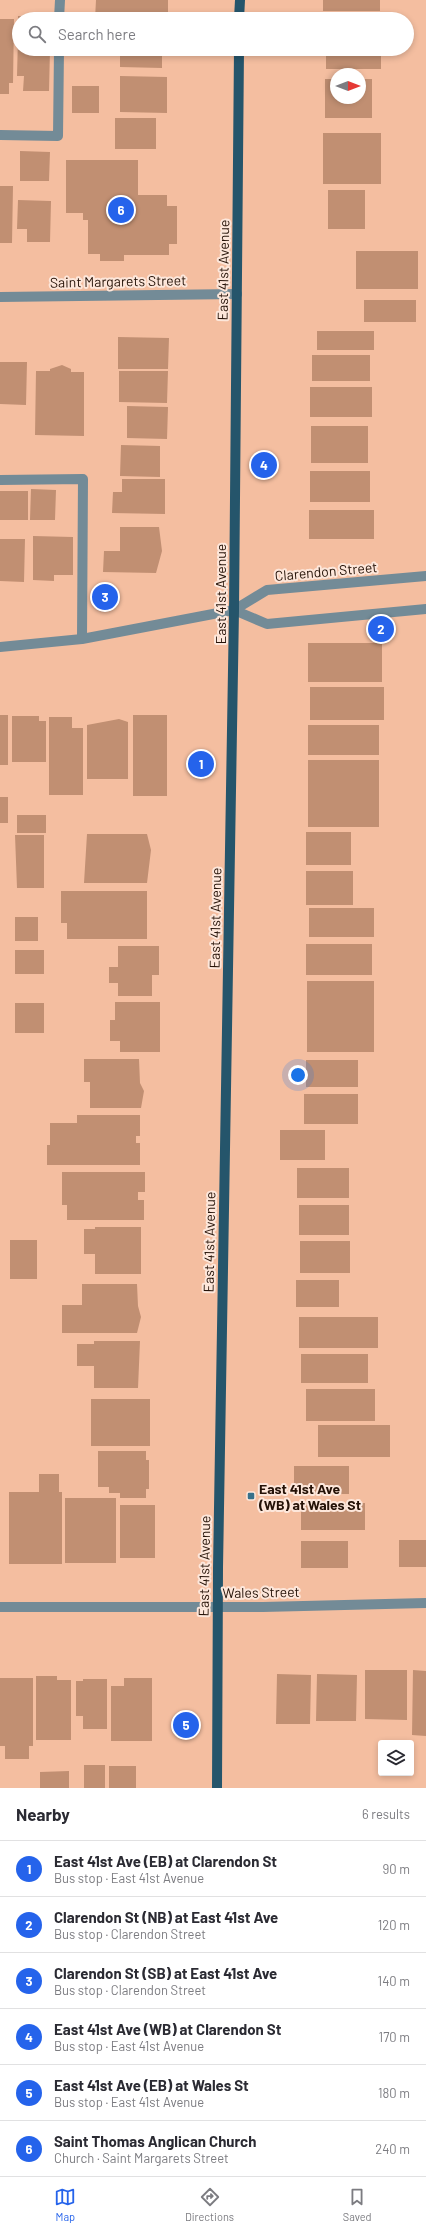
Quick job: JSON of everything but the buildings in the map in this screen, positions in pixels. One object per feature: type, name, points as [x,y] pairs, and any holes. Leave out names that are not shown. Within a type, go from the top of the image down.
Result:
[{"type":"main road","points":[[239,12],[240,0]]},
{"type":"main road","name":"East 41st Avenue","points":[[217,1788],[217,1607],[234,610],[239,56]]},
{"type":"street","points":[[60,0],[60,12]]},
{"type":"street","points":[[0,136],[58,136],[59,56]]},
{"type":"street","name":"Saint Margarets Street","points":[[0,297],[237,294]]},
{"type":"street","points":[[0,480],[83,479],[82,639]]},
{"type":"street","name":"Clarendon Street","points":[[0,647],[82,639],[234,610],[267,590],[426,576]]},
{"type":"street","points":[[234,610],[267,624],[426,609]]},
{"type":"street","name":"Wales Street","points":[[0,1607],[217,1607],[426,1603]]},
{"type":"place","name":"Saint Thomas Anglican Church","points":[[121,210]]},
{"type":"place","name":"East 41st Ave (WB) at Clarendon St","points":[[264,465]]},
{"type":"place","name":"Clarendon St (SB) at East 41st Ave","points":[[105,597]]},
{"type":"place","name":"Clarendon St (NB) at East 41st Ave","points":[[381,629]]},
{"type":"place","name":"East 41st Ave (EB) at Clarendon St","points":[[201,764]]},
{"type":"place","name":"East 41st Ave (WB) at Wales St","points":[[251,1496]]},
{"type":"place","name":"East 41st Ave (EB) at Wales St","points":[[186,1725]]}]
